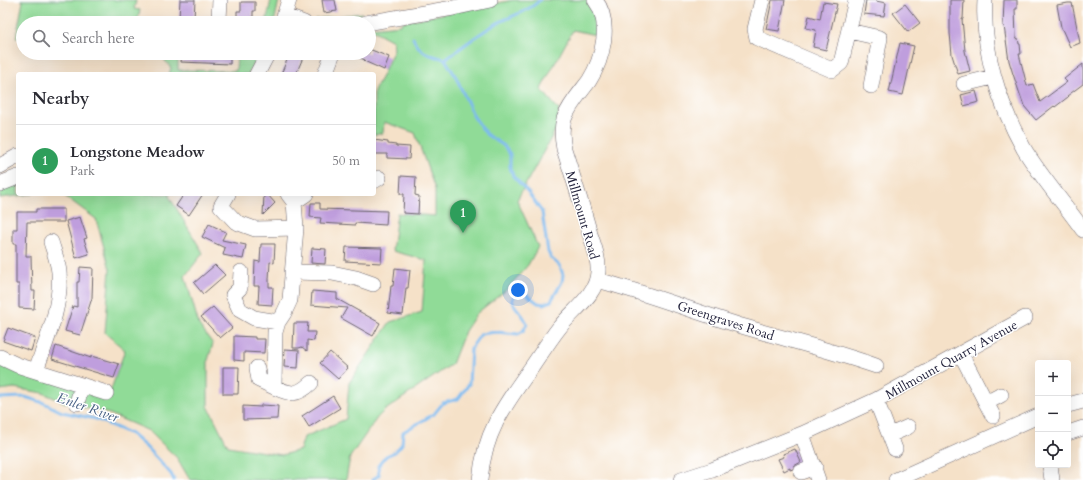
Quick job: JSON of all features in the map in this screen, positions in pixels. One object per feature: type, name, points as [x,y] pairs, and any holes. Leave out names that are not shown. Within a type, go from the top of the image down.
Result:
[{"type":"street","points":[[219,16],[220,0]]},
{"type":"street","points":[[284,16],[289,0]]},
{"type":"street","points":[[376,21],[452,4],[490,0]]},
{"type":"street","name":"Millmount Road","points":[[595,0],[601,9],[604,18],[601,54],[589,80],[567,112],[564,120],[562,138],[598,261],[597,280]]},
{"type":"street","points":[[762,0],[755,29],[756,38],[832,70],[841,62],[856,0]]},
{"type":"street","points":[[984,0],[986,36],[993,77],[1007,113],[1032,161],[1083,230]]},
{"type":"street","points":[[849,31],[880,38],[871,86]]},
{"type":"street","points":[[258,72],[264,60]]},
{"type":"street","points":[[326,72],[330,60]]},
{"type":"street","points":[[964,84],[993,77]]},
{"type":"street","points":[[0,166],[16,157]]},
{"type":"street","points":[[0,184],[16,178]]},
{"type":"street","points":[[227,196],[221,206],[236,222],[255,229],[296,228]]},
{"type":"street","points":[[274,387],[275,332],[278,322],[290,300],[296,228],[296,197]]},
{"type":"street","points":[[36,370],[52,324],[58,297],[59,274],[57,261],[51,242]]},
{"type":"street","points":[[241,272],[240,288],[234,295],[240,310],[254,318],[278,322]]},
{"type":"street","points":[[292,272],[332,273],[356,278],[373,284]]},
{"type":"street","points":[[480,480],[486,446],[492,430],[510,397],[558,329],[587,296],[597,280]]},
{"type":"street","name":"Greengraves Road","points":[[597,280],[631,289],[744,326],[858,353],[876,366]]},
{"type":"street","name":"Millmount Quarry Avenue","points":[[681,480],[713,475],[876,400],[1025,318]]},
{"type":"street","points":[[961,354],[990,409],[1001,395]]},
{"type":"street","points":[[0,357],[17,365],[106,393]]},
{"type":"street","points":[[257,368],[259,380],[284,392],[294,394],[303,390],[311,383]]},
{"type":"street","points":[[78,403],[82,385]]},
{"type":"street","name":"Millmount Quarry Avenue","points":[[876,400],[892,442],[908,427]]},
{"type":"street","points":[[1071,404],[1083,401]]},
{"type":"street","points":[[896,480],[920,475],[1035,418]]},
{"type":"street","points":[[1071,432],[1083,428]]},
{"type":"street","points":[[802,434],[812,473]]},
{"type":"street","points":[[1050,468],[1052,480]]},
{"type":"green space","points":[[21,0],[132,0],[136,1],[134,9],[140,10],[139,16],[20,16],[23,1]]},
{"type":"green space","points":[[271,0],[279,0],[276,16],[268,16]]},
{"type":"green space","points":[[513,0],[589,0],[600,36],[573,30],[541,89],[559,110],[556,129],[517,200],[538,247],[528,265],[506,290],[477,313],[465,331],[452,364],[384,411],[377,418],[350,457],[346,480],[190,480],[177,458],[149,431],[110,414],[66,403],[43,393],[14,388],[0,390],[0,361],[109,395],[125,350],[105,333],[110,269],[96,219],[65,196],[169,196],[203,253],[185,276],[199,325],[213,344],[208,360],[208,406],[228,446],[282,455],[300,450],[304,437],[346,419],[349,383],[390,322],[422,312],[426,260],[392,251],[397,213],[435,216],[435,189],[415,133],[384,122],[383,133],[376,135],[376,87],[394,49],[393,41],[376,32],[376,27],[401,25],[402,22]]},
{"type":"green space","points":[[362,13],[360,16],[338,16]]},
{"type":"green space","points":[[165,60],[178,60],[178,70],[236,71],[237,60],[257,60],[249,72],[170,72],[171,68]]},
{"type":"green space","points":[[16,185],[16,196],[0,198],[0,190]]},
{"type":"building","points":[[180,0],[195,0],[194,16],[179,16]]},
{"type":"building","points":[[322,0],[335,0],[337,11],[324,13]]},
{"type":"building","points":[[772,0],[785,0],[779,31],[766,29]]},
{"type":"building","points":[[866,0],[876,0],[886,3],[884,16],[864,14]]},
{"type":"building","points":[[950,0],[964,0],[962,19],[965,51],[970,71],[958,74],[952,55]]},
{"type":"building","points":[[1004,0],[1017,0],[1017,9],[1015,9],[1016,39],[1018,38],[1020,44],[1021,54],[1019,54],[1027,86],[1033,84],[1040,102],[1067,82],[1064,79],[1083,64],[1083,84],[1055,107],[1054,106],[1036,120],[1024,106],[1009,61],[1003,26]]},
{"type":"building","points":[[241,2],[255,2],[255,11],[253,11],[253,16],[237,16],[237,11],[241,11]]},
{"type":"building","points":[[823,2],[837,4],[826,50],[813,47],[816,30],[806,28],[809,16],[820,19]]},
{"type":"building","points":[[1072,3],[1080,43],[1070,47],[1061,27],[1057,5]]},
{"type":"building","points":[[905,4],[920,23],[908,32],[893,13]]},
{"type":"building","points":[[900,43],[914,46],[903,95],[889,92]]},
{"type":"building","points":[[376,52],[389,57],[384,70],[364,61],[376,60]]},
{"type":"building","points":[[181,60],[230,60],[230,64],[181,62]]},
{"type":"building","points":[[287,60],[302,60],[297,72],[282,72]]},
{"type":"building","points":[[976,91],[979,102],[964,106],[961,95]]},
{"type":"building","points":[[376,140],[388,142],[388,144],[396,146],[410,147],[409,159],[387,158],[387,154],[376,154]]},
{"type":"building","points":[[401,176],[416,177],[415,195],[419,196],[418,214],[403,213],[404,194],[400,194]]},
{"type":"building","points":[[183,196],[202,196],[189,215],[176,206]]},
{"type":"building","points":[[264,196],[269,196],[275,203],[263,215]]},
{"type":"building","points":[[311,203],[320,203],[320,209],[387,211],[386,225],[320,223],[321,218],[310,217]]},
{"type":"building","points":[[36,209],[64,209],[64,222],[27,222],[26,256],[31,256],[32,291],[35,291],[34,309],[19,308],[19,284],[16,284],[16,244],[13,244],[13,229],[17,229],[17,212],[36,212]]},
{"type":"building","points":[[80,217],[87,238],[84,239],[89,254],[76,258],[66,221]]},
{"type":"building","points":[[209,224],[226,232],[222,240],[246,245],[243,259],[223,255],[225,248],[202,237]]},
{"type":"building","points":[[261,244],[275,244],[274,263],[270,262],[269,279],[269,287],[273,287],[272,305],[258,304],[259,286],[254,286],[255,261],[260,262]]},
{"type":"building","points":[[346,247],[382,248],[381,263],[345,261]]},
{"type":"building","points":[[312,248],[326,249],[325,264],[311,263]]},
{"type":"building","points":[[215,265],[225,275],[203,294],[194,283]]},
{"type":"building","points":[[80,267],[93,268],[92,298],[80,335],[65,331],[73,306],[77,307],[77,282],[79,282]]},
{"type":"building","points":[[395,268],[410,270],[403,315],[388,313]]},
{"type":"building","points":[[312,291],[337,293],[337,299],[380,323],[373,336],[341,318],[347,308],[311,305]]},
{"type":"building","points":[[213,307],[232,328],[220,338],[201,317]]},
{"type":"building","points":[[294,323],[308,323],[307,332],[315,332],[314,341],[307,340],[307,351],[302,347],[293,348]]},
{"type":"building","points":[[8,328],[35,338],[31,351],[3,341]]},
{"type":"building","points":[[234,336],[265,339],[264,353],[244,352],[244,361],[234,360]]},
{"type":"building","points":[[56,346],[91,358],[91,356],[119,364],[114,378],[52,359]]},
{"type":"building","points":[[285,349],[299,350],[298,368],[284,367]]},
{"type":"building","points":[[330,352],[348,368],[338,379],[320,363]]},
{"type":"building","points":[[223,367],[239,367],[238,394],[223,394]]},
{"type":"building","points":[[333,396],[340,408],[309,427],[302,416]]},
{"type":"building","points":[[261,405],[278,406],[277,419],[243,420],[243,406],[261,407]]},
{"type":"building","points":[[795,449],[801,462],[794,466],[793,469],[790,470],[790,468],[784,471],[778,459],[784,457],[783,454]]},
{"type":"waterway","points":[[445,59],[475,37],[500,22],[529,8],[540,0]]},
{"type":"waterway","points":[[413,38],[422,51],[445,59]]},
{"type":"waterway","points":[[372,480],[379,475],[378,466],[386,456],[395,452],[402,444],[403,432],[434,414],[443,403],[458,399],[469,384],[471,348],[481,334],[496,332],[518,334],[523,331],[527,324],[524,317],[512,301],[517,291],[522,291],[538,303],[544,304],[551,301],[562,282],[563,275],[560,266],[551,258],[548,252],[542,212],[527,191],[513,176],[510,167],[510,154],[503,145],[487,135],[474,117],[456,77],[445,59]]},
{"type":"waterway","name":"Enler River","points":[[0,398],[25,397],[44,403],[62,412],[96,419],[131,434],[146,447],[171,474],[174,480]]},
{"type":"place","name":"Longstone Meadow","points":[[463,233]]}]
